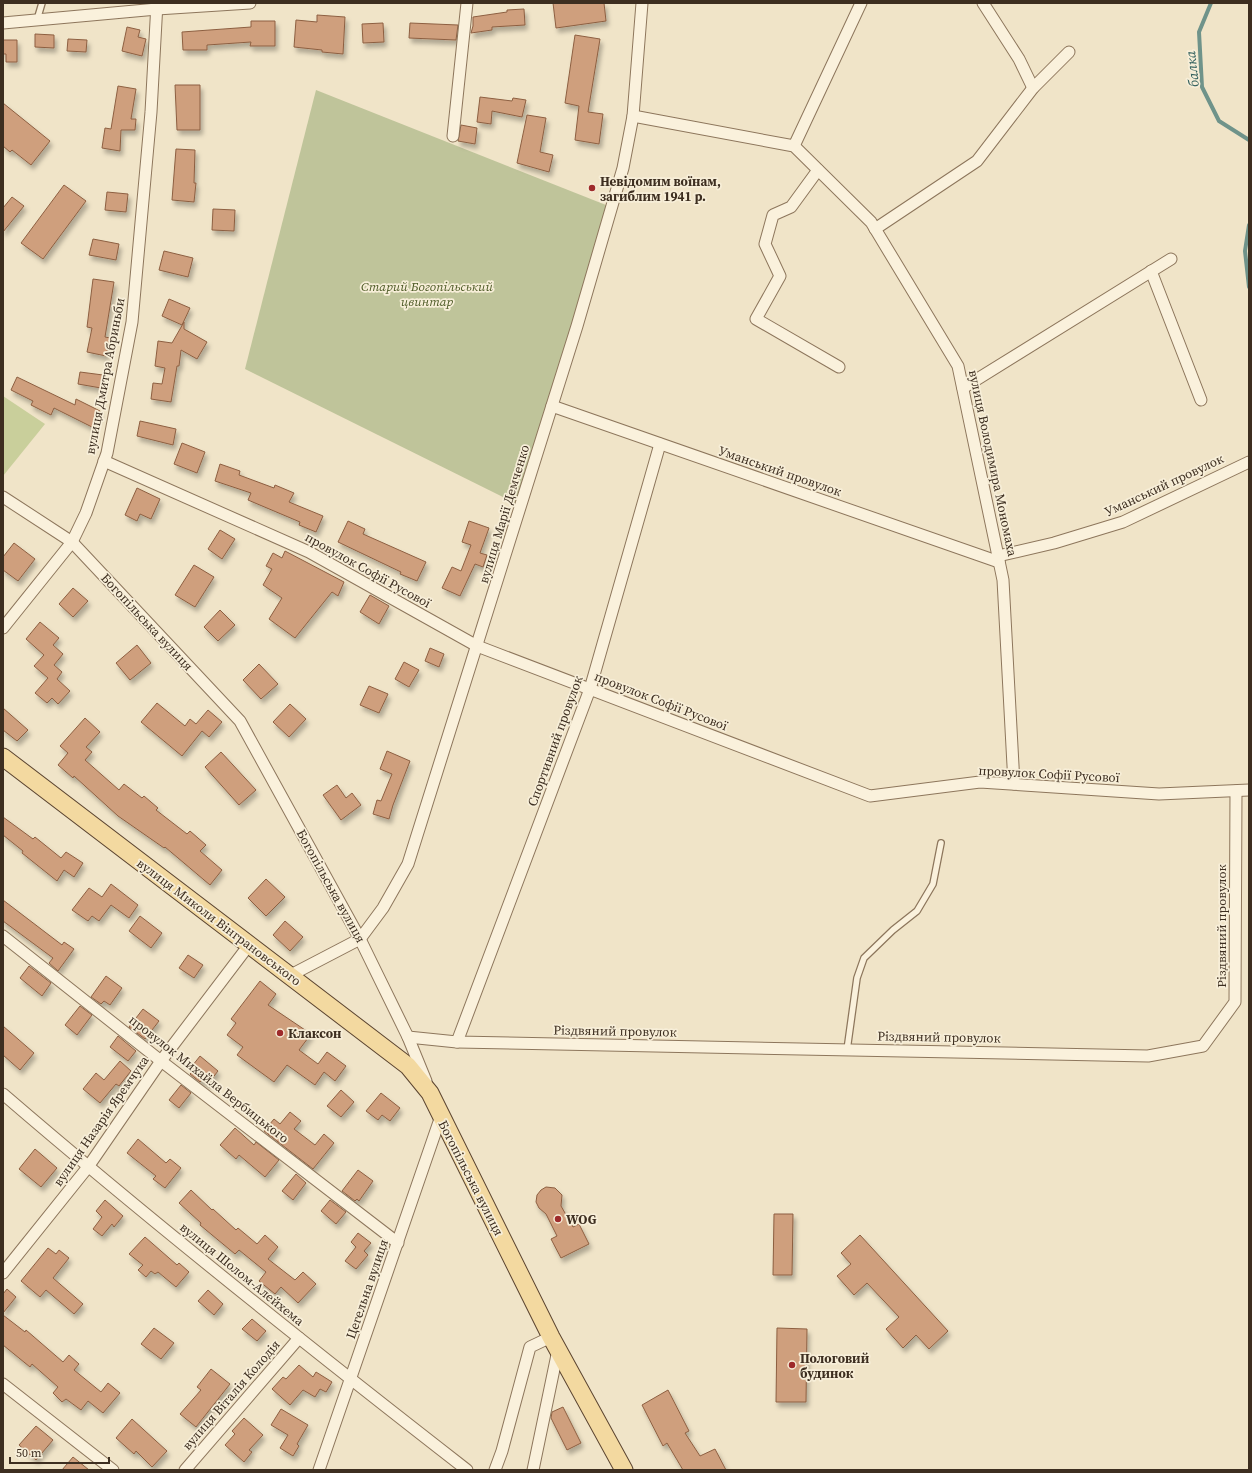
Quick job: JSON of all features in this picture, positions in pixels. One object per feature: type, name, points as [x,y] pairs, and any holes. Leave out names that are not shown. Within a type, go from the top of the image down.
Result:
[{"type":"main road","name":"вулиця Миколи Вінграновського","points":[[3,757],[289,976],[378,1042],[408,1066],[430,1093]]},
{"type":"main road","name":"Богопільська вулиця","points":[[430,1093],[554,1343],[624,1470]]},
{"type":"street","points":[[3,23],[157,6],[250,3]]},
{"type":"street","points":[[453,136],[467,3]]},
{"type":"street","name":"вулиця Марії Демченко","points":[[289,976],[360,939],[383,908],[408,864],[552,406],[623,168],[633,116],[642,3]]},
{"type":"street","points":[[633,116],[794,146],[862,3]]},
{"type":"street","points":[[983,3],[1019,59],[1033,88]]},
{"type":"street","name":"вулиця Дмитра Абриньби","points":[[3,628],[72,542],[86,513],[104,461],[132,322],[151,112],[157,6]]},
{"type":"street","points":[[875,229],[977,161],[1033,88],[1069,52]]},
{"type":"street","name":"вулиця Володимира Мономаха","points":[[794,146],[872,222],[958,366],[1003,580],[1014,784]]},
{"type":"street","points":[[818,170],[791,207],[773,215],[766,244],[780,276],[756,319],[839,367]]},
{"type":"street","points":[[963,388],[1171,259]]},
{"type":"street","points":[[1151,271],[1201,400]]},
{"type":"street","name":"Уманський провулок","points":[[552,406],[998,559],[1123,522],[1249,462]]},
{"type":"street","name":"Спортивний провулок","points":[[457,1042],[590,689],[660,444]]},
{"type":"street","name":"провулок Софії Русової","points":[[104,461],[309,552],[477,646],[870,796],[980,782],[1159,794],[1249,790]]},
{"type":"street","name":"Богопільська вулиця","points":[[3,498],[72,542],[240,721],[360,939],[408,1037],[430,1093]]},
{"type":"street","name":"Різдвяний провулок","points":[[408,1037],[457,1042],[1148,1056],[1203,1046],[1235,1002],[1236,791]]},
{"type":"street","name":"провулок Михайла Вербицького","points":[[3,936],[398,1243]]},
{"type":"street","name":"вулиця Назарія Яремчука","points":[[3,1273],[88,1167],[161,1060],[249,945]]},
{"type":"street","name":"вулиця Шолом-Алейхема","points":[[3,1094],[88,1167],[350,1380],[466,1470]]},
{"type":"street","name":"Цегельна вулиця","points":[[319,1470],[441,1116]]},
{"type":"street","name":"вулиця Віталія Колодія","points":[[185,1470],[299,1338]]},
{"type":"street","points":[[495,1470],[502,1451],[530,1347],[554,1343],[533,1470]]},
{"type":"street","points":[[3,1384],[113,1470]]},
{"type":"lane","points":[[37,20],[42,3]]},
{"type":"lane","points":[[847,1050],[857,978],[864,958],[893,930],[917,911],[933,884],[941,843]]},
{"type":"green space","name":"Старий Богопільський цвинтар","points":[[316,90],[611,207],[521,506],[245,369]]},
{"type":"green space","points":[[3,396],[45,424],[3,476]]},
{"type":"building","points":[[553,3],[604,3],[606,21],[556,28]]},
{"type":"building","points":[[524,9],[525,25],[492,27],[492,30],[471,33],[473,17],[507,12],[507,10]]},
{"type":"building","points":[[317,15],[345,17],[343,54],[294,47],[296,20],[317,22]]},
{"type":"building","points":[[251,21],[275,21],[275,46],[250,46],[251,42],[207,45],[207,50],[183,50],[182,32],[251,27]]},
{"type":"building","points":[[383,23],[384,42],[363,43],[362,24]]},
{"type":"building","points":[[410,23],[458,25],[456,40],[409,38]]},
{"type":"building","points":[[127,27],[140,30],[138,37],[146,39],[142,56],[122,51]]},
{"type":"building","points":[[35,34],[54,35],[54,48],[35,47]]},
{"type":"building","points":[[575,35],[600,39],[588,112],[603,114],[599,144],[575,140],[579,106],[565,103]]},
{"type":"building","points":[[68,39],[87,40],[86,52],[67,51]]},
{"type":"building","points":[[3,40],[17,40],[17,62],[6,62],[6,54],[3,54]]},
{"type":"building","points":[[175,85],[200,85],[200,130],[177,130]]},
{"type":"building","points":[[118,86],[136,89],[131,119],[136,119],[135,130],[121,130],[120,151],[102,148],[105,128],[111,129]]},
{"type":"building","points":[[480,97],[512,101],[513,98],[526,100],[522,117],[492,111],[491,124],[477,122]]},
{"type":"building","points":[[3,103],[50,141],[31,165],[12,150],[10,152],[3,146]]},
{"type":"building","points":[[527,115],[546,118],[540,152],[553,155],[549,172],[517,163]]},
{"type":"building","points":[[461,125],[477,128],[475,144],[458,141]]},
{"type":"building","points":[[176,149],[195,150],[194,183],[196,183],[194,202],[172,200]]},
{"type":"building","points":[[64,185],[86,201],[43,259],[21,243]]},
{"type":"building","points":[[107,192],[128,194],[126,212],[105,210]]},
{"type":"building","points":[[12,197],[24,206],[3,232],[3,208]]},
{"type":"building","points":[[213,209],[235,210],[234,231],[212,230]]},
{"type":"building","points":[[93,239],[119,244],[116,260],[89,255]]},
{"type":"building","points":[[164,251],[193,258],[188,277],[159,270]]},
{"type":"building","points":[[93,279],[114,282],[105,337],[110,338],[106,356],[87,352],[92,328],[87,327]]},
{"type":"building","points":[[169,299],[190,308],[182,325],[162,316]]},
{"type":"building","points":[[184,322],[184,329],[207,342],[197,359],[181,350],[171,402],[151,399],[153,383],[162,384],[165,368],[155,366],[158,341],[172,343]]},
{"type":"building","points":[[80,372],[103,375],[101,388],[78,384]]},
{"type":"building","points":[[17,377],[75,405],[76,399],[100,411],[92,427],[54,408],[51,415],[31,405],[33,401],[11,390]]},
{"type":"building","points":[[140,421],[176,429],[173,445],[137,436]]},
{"type":"building","points":[[182,443],[205,452],[197,473],[174,464]]},
{"type":"building","points":[[220,464],[240,471],[239,475],[274,488],[275,485],[294,493],[289,502],[323,516],[316,532],[299,525],[300,522],[248,500],[251,493],[215,481]]},
{"type":"building","points":[[137,488],[160,499],[151,519],[140,514],[137,521],[125,515]]},
{"type":"building","points":[[348,521],[365,529],[363,534],[426,562],[417,581],[400,574],[401,572],[338,542]]},
{"type":"building","points":[[469,521],[489,528],[480,553],[487,555],[483,567],[475,564],[460,596],[442,588],[452,567],[461,571],[471,545],[462,542]]},
{"type":"building","points":[[220,530],[235,539],[222,559],[208,549]]},
{"type":"building","points":[[14,543],[35,559],[18,581],[3,570],[3,557]]},
{"type":"building","points":[[285,551],[344,582],[338,596],[332,592],[295,638],[269,619],[282,598],[263,585],[272,569],[266,566],[273,553],[282,558]]},
{"type":"building","points":[[194,565],[214,577],[195,607],[175,595]]},
{"type":"building","points":[[73,588],[88,601],[73,617],[59,604]]},
{"type":"building","points":[[370,595],[389,606],[379,624],[360,612]]},
{"type":"building","points":[[220,610],[235,625],[218,641],[204,627]]},
{"type":"building","points":[[40,622],[59,638],[53,645],[63,654],[54,665],[62,672],[57,679],[70,691],[58,704],[52,698],[47,703],[35,693],[48,678],[34,666],[44,655],[26,639]]},
{"type":"building","points":[[137,645],[151,663],[130,680],[116,663]]},
{"type":"building","points":[[430,648],[444,654],[439,667],[425,661]]},
{"type":"building","points":[[404,662],[419,670],[409,687],[395,679]]},
{"type":"building","points":[[259,664],[278,684],[261,699],[243,680]]},
{"type":"building","points":[[369,686],[388,694],[379,713],[360,705]]},
{"type":"building","points":[[157,703],[185,726],[190,719],[196,724],[208,710],[222,722],[209,737],[202,731],[182,756],[141,722]]},
{"type":"building","points":[[290,704],[306,719],[289,737],[273,722]]},
{"type":"building","points":[[3,708],[28,730],[17,741],[3,730]]},
{"type":"building","points":[[85,718],[100,732],[86,747],[92,752],[85,760],[119,790],[124,784],[142,798],[144,796],[158,808],[156,810],[187,834],[190,831],[206,845],[200,851],[222,870],[210,885],[165,847],[164,848],[118,816],[74,776],[73,778],[58,765],[68,753],[60,746]]},
{"type":"building","points":[[387,751],[410,761],[389,819],[373,814],[377,800],[381,801],[392,774],[380,769]]},
{"type":"building","points":[[221,752],[256,790],[239,805],[205,767]]},
{"type":"building","points":[[337,785],[346,798],[352,793],[361,805],[341,820],[323,795]]},
{"type":"building","points":[[3,817],[33,839],[35,837],[61,858],[66,852],[83,863],[74,877],[64,870],[57,881],[22,853],[23,851],[3,835]]},
{"type":"building","points":[[266,879],[285,897],[266,916],[248,898]]},
{"type":"building","points":[[111,884],[138,905],[129,918],[111,905],[99,921],[92,916],[88,921],[72,910],[89,888],[102,897]]},
{"type":"building","points":[[3,900],[62,945],[64,942],[74,949],[58,971],[49,963],[53,958],[3,921]]},
{"type":"building","points":[[140,916],[162,933],[151,948],[129,931]]},
{"type":"building","points":[[285,921],[303,937],[290,951],[273,935]]},
{"type":"building","points":[[188,955],[203,965],[194,978],[179,968]]},
{"type":"building","points":[[29,966],[51,983],[42,996],[20,978]]},
{"type":"building","points":[[106,976],[122,988],[110,1005],[104,1001],[101,1004],[91,997]]},
{"type":"building","points":[[260,981],[276,994],[268,1005],[311,1034],[299,1050],[318,1064],[327,1052],[346,1066],[335,1081],[324,1072],[315,1085],[287,1065],[274,1082],[237,1055],[243,1047],[227,1035],[236,1023],[231,1019]]},
{"type":"building","points":[[80,1006],[92,1015],[77,1035],[65,1025]]},
{"type":"building","points":[[143,1009],[159,1021],[145,1039],[129,1027]]},
{"type":"building","points":[[3,1026],[34,1053],[20,1070],[3,1055]]},
{"type":"building","points":[[118,1036],[136,1051],[128,1061],[110,1047]]},
{"type":"building","points":[[200,1056],[218,1071],[207,1085],[202,1080],[200,1082],[190,1074],[192,1072],[189,1070]]},
{"type":"building","points":[[120,1061],[131,1071],[119,1086],[116,1084],[100,1103],[83,1089],[96,1073],[104,1080]]},
{"type":"building","points":[[181,1085],[191,1093],[179,1108],[169,1100]]},
{"type":"building","points":[[341,1090],[354,1102],[341,1117],[327,1106]]},
{"type":"building","points":[[381,1093],[400,1108],[390,1121],[382,1115],[378,1120],[366,1111]]},
{"type":"building","points":[[290,1112],[301,1121],[294,1129],[315,1145],[324,1134],[334,1143],[313,1169],[264,1131],[274,1119],[280,1124]]},
{"type":"building","points":[[235,1128],[254,1145],[256,1142],[279,1160],[265,1177],[239,1155],[236,1159],[220,1145]]},
{"type":"building","points":[[138,1139],[166,1163],[170,1159],[181,1168],[165,1188],[153,1179],[156,1176],[127,1153]]},
{"type":"building","points":[[35,1149],[57,1168],[41,1187],[19,1169]]},
{"type":"building","points":[[358,1170],[373,1181],[359,1201],[357,1199],[355,1201],[342,1191]]},
{"type":"building","points":[[296,1174],[306,1183],[293,1200],[282,1191]]},
{"type":"building","name":"WOG","points":[[546,1187],[555,1188],[562,1195],[561,1206],[573,1227],[579,1224],[589,1244],[561,1258],[551,1239],[557,1236],[546,1214],[539,1208],[536,1202],[537,1195]]},
{"type":"building","points":[[191,1190],[236,1230],[238,1228],[257,1244],[265,1235],[278,1247],[268,1259],[295,1280],[303,1272],[316,1284],[298,1303],[281,1287],[275,1294],[259,1281],[266,1272],[239,1250],[235,1254],[200,1225],[201,1223],[179,1203]]},
{"type":"building","points":[[105,1200],[123,1216],[114,1227],[112,1224],[102,1236],[93,1229],[102,1217],[96,1211]]},
{"type":"building","points":[[330,1200],[346,1212],[336,1224],[321,1211]]},
{"type":"building","points":[[774,1214],[793,1214],[792,1275],[773,1275]]},
{"type":"building","points":[[358,1233],[371,1243],[364,1251],[368,1255],[356,1269],[345,1261],[356,1247],[351,1242]]},
{"type":"building","points":[[860,1235],[948,1331],[929,1349],[916,1335],[903,1348],[886,1329],[899,1317],[867,1283],[854,1295],[837,1276],[851,1264],[841,1253]]},
{"type":"building","points":[[145,1237],[177,1265],[179,1263],[189,1272],[176,1287],[158,1272],[155,1274],[151,1271],[146,1277],[138,1270],[143,1265],[129,1254]]},
{"type":"building","points":[[48,1248],[56,1254],[59,1250],[69,1258],[53,1278],[83,1304],[74,1314],[46,1290],[40,1297],[21,1281]]},
{"type":"building","points":[[7,1289],[16,1297],[3,1313],[3,1294]]},
{"type":"building","points":[[208,1290],[223,1304],[214,1315],[198,1301]]},
{"type":"building","points":[[3,1315],[25,1332],[26,1330],[63,1362],[69,1355],[79,1364],[74,1370],[101,1392],[108,1383],[120,1393],[103,1413],[88,1401],[81,1410],[66,1399],[62,1402],[53,1393],[58,1387],[32,1364],[30,1367],[3,1345]]},
{"type":"building","points":[[252,1319],[266,1331],[257,1341],[242,1329]]},
{"type":"building","points":[[154,1328],[174,1343],[161,1359],[141,1344]]},
{"type":"building","name":"Пологовий будинок","points":[[777,1328],[807,1329],[806,1402],[776,1402]]},
{"type":"building","points":[[299,1365],[313,1377],[316,1372],[332,1382],[326,1392],[320,1389],[315,1397],[303,1390],[290,1405],[272,1389],[283,1377],[286,1379]]},
{"type":"building","points":[[211,1369],[230,1384],[196,1427],[180,1414],[201,1390],[197,1387]]},
{"type":"building","points":[[668,1390],[689,1431],[685,1433],[700,1456],[715,1449],[726,1470],[683,1470],[667,1443],[663,1446],[642,1405]]},
{"type":"building","points":[[563,1407],[581,1443],[567,1450],[551,1418],[552,1412]]},
{"type":"building","points":[[281,1409],[308,1425],[297,1444],[299,1446],[293,1456],[280,1448],[288,1435],[271,1425]]},
{"type":"building","points":[[244,1418],[263,1435],[249,1450],[252,1452],[244,1462],[225,1445],[235,1434],[232,1431]]},
{"type":"building","points":[[132,1419],[167,1451],[152,1467],[136,1451],[134,1454],[116,1438]]},
{"type":"building","points":[[36,1426],[53,1440],[36,1460],[19,1445]]},
{"type":"building","points":[[73,1457],[89,1470],[62,1470]]},
{"type":"waterway","name":"балка","points":[[1211,3],[1199,32],[1202,87],[1219,121],[1249,140]]},
{"type":"waterway","name":"балка","points":[[1249,225],[1245,251],[1249,287]]},
{"type":"place","name":"Невідомим воїнам, загиблим 1941 р.","points":[[592,188]]},
{"type":"place","name":"Клаксон","points":[[280,1033]]},
{"type":"place","name":"WOG","points":[[558,1219]]},
{"type":"place","name":"Пологовий будинок","points":[[792,1365]]}]
